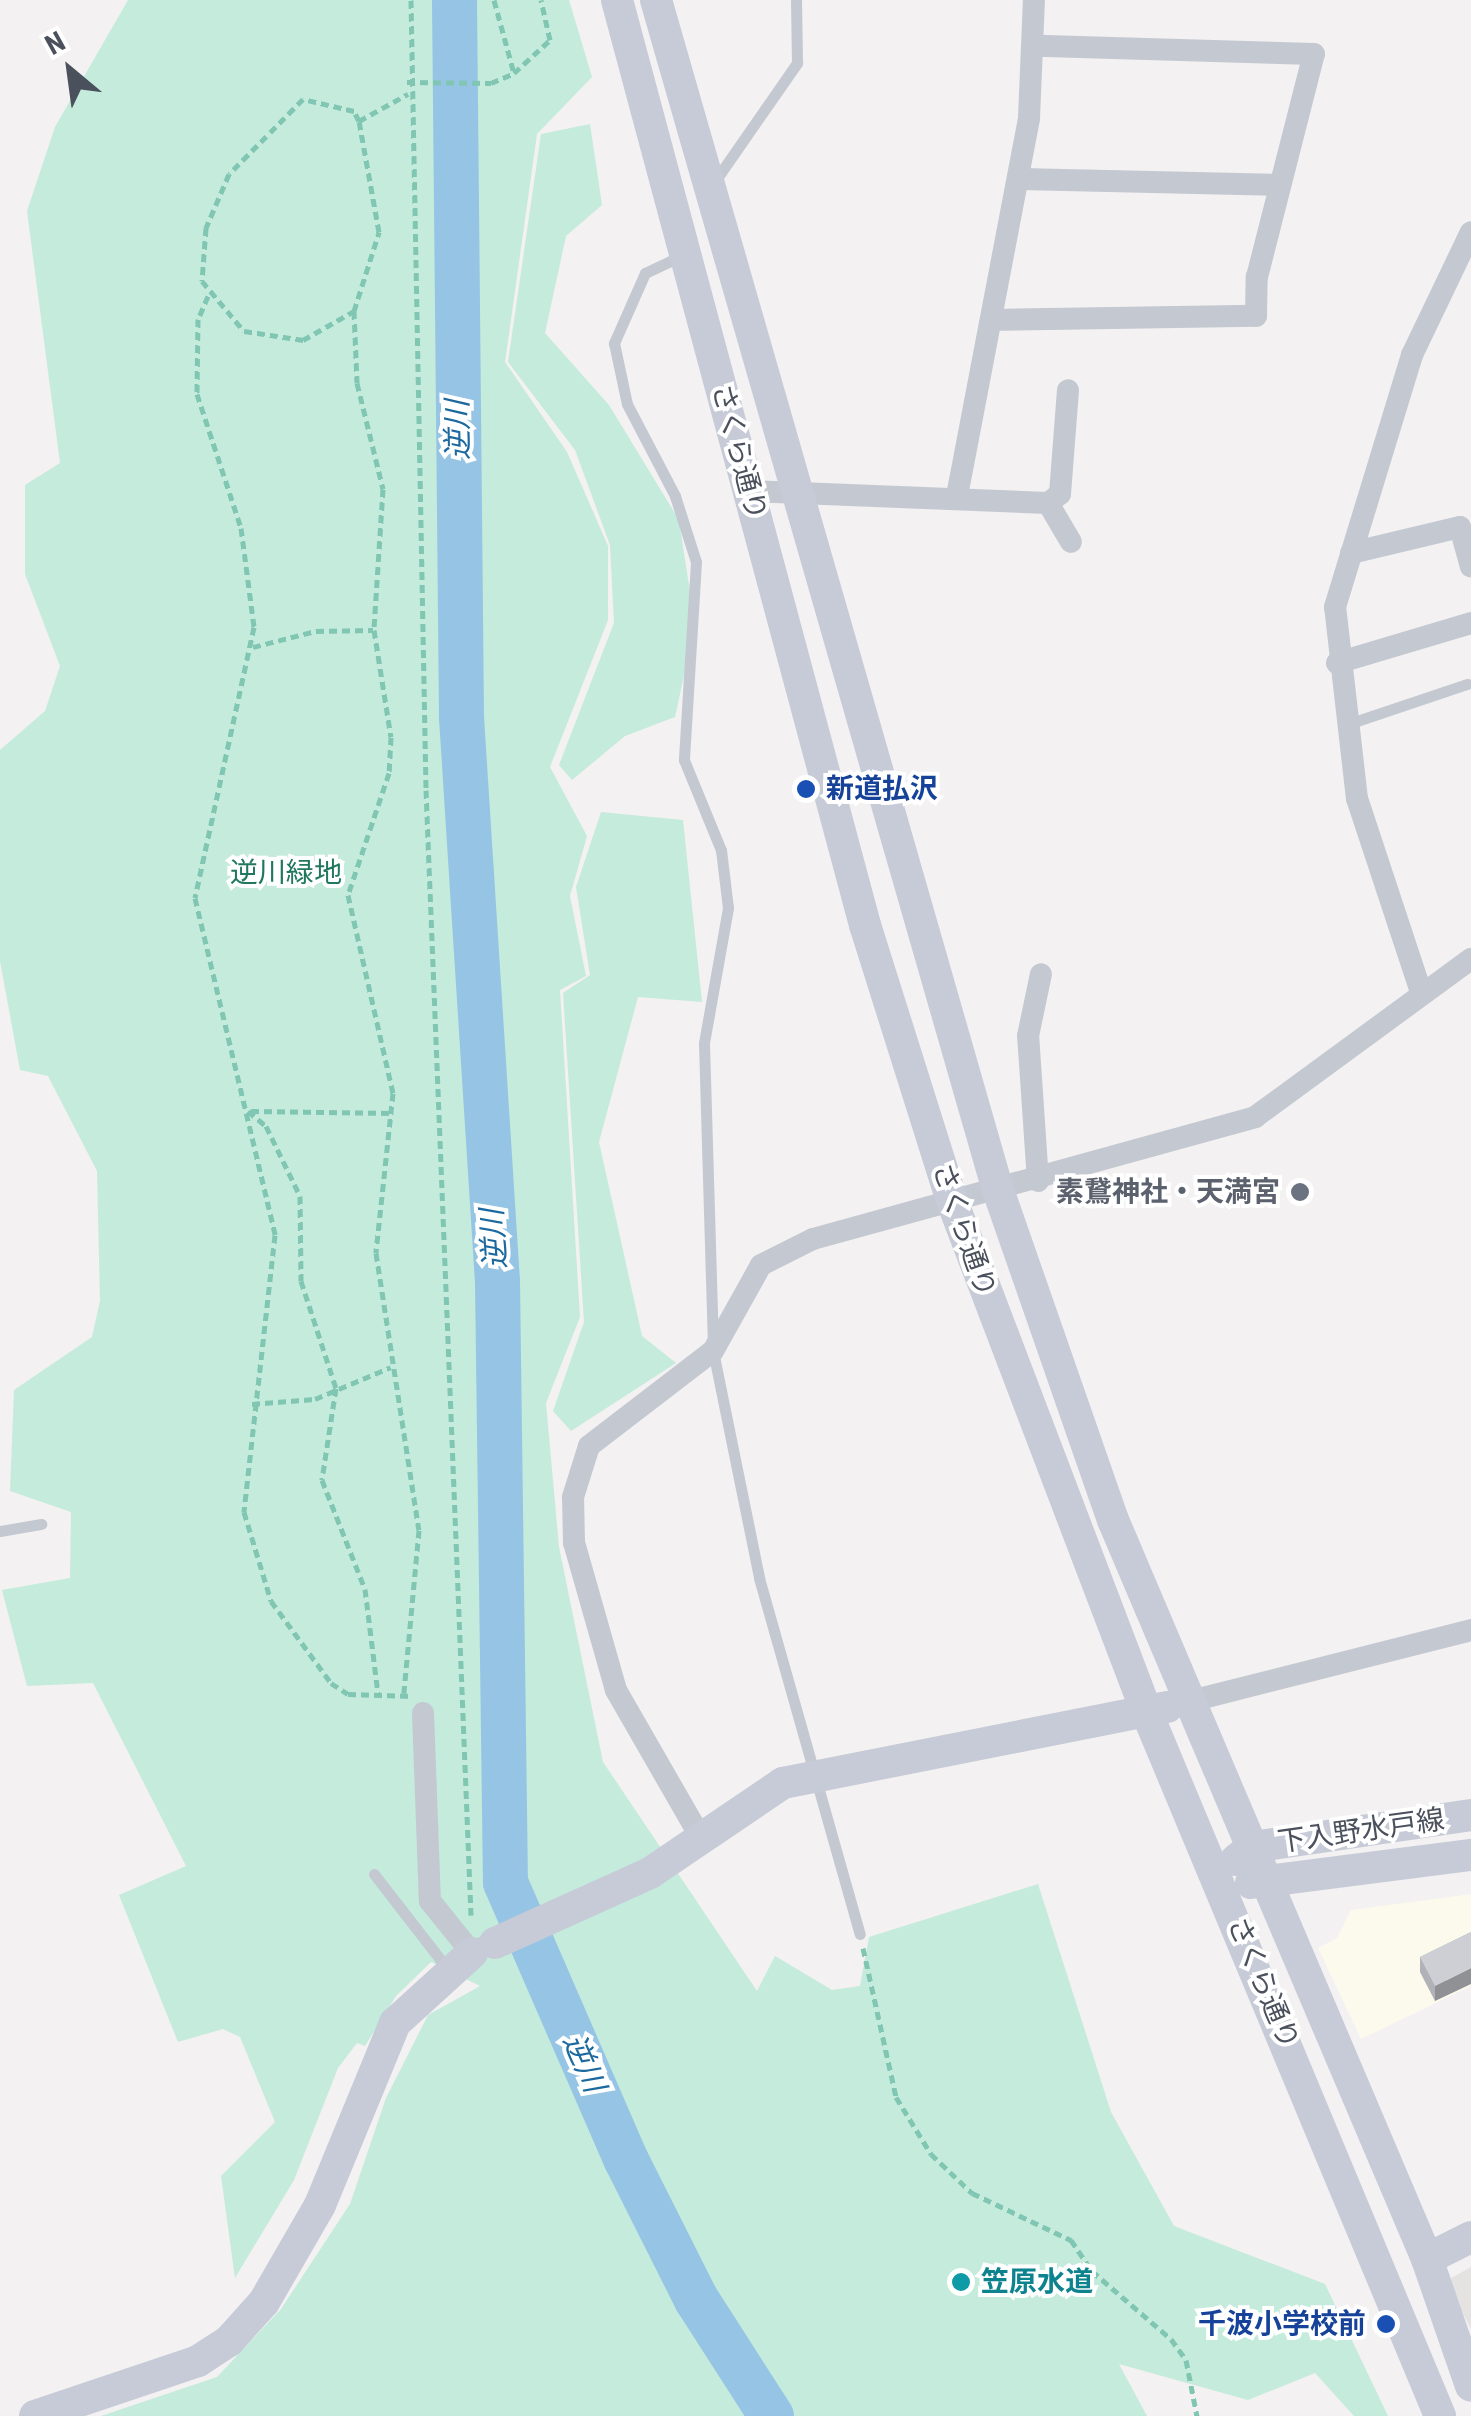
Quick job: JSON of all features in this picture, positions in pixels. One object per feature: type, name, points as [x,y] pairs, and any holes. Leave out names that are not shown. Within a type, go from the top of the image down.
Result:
[{"type":"street","name":"さくら通り","points":[[617,0],[865,925],[952,1201],[1147,1713],[1440,2416]]},
{"type":"street","name":"さくら通り","points":[[656,0],[793,490],[998,1190],[1187,1702],[1427,2259],[1471,2386]]},
{"type":"street","points":[[956,496],[1020,179],[1037,46],[1034,0]]},
{"type":"street","points":[[991,320],[1256,316],[1280,185],[1314,54],[1037,46]]},
{"type":"street","points":[[1020,179],[1280,185]]},
{"type":"street","points":[[1421,992],[1388,914],[1345,725],[1335,607],[1412,355],[1471,232]]},
{"type":"street","points":[[750,491],[956,496],[1048,504],[1060,494],[1068,390]]},
{"type":"street","points":[[1048,504],[1071,542]]},
{"type":"street","points":[[1351,553],[1460,527],[1471,567]]},
{"type":"street","points":[[1337,663],[1471,623]]},
{"type":"street","points":[[700,1838],[616,1690],[574,1542],[573,1497],[589,1446],[713,1351],[762,1265],[814,1239],[1255,1117],[1471,959]]},
{"type":"street","points":[[1038,1180],[1028,1036],[1042,974]]},
{"type":"street","points":[[35,2416],[198,2362],[229,2341],[264,2302],[320,2205],[395,2024],[471,1955],[566,1915],[700,1838],[745,1801],[817,1773],[1147,1713],[1471,1630]]},
{"type":"street","points":[[424,1713],[430,1901],[471,1955]]},
{"type":"street","name":"下入野水戸線","points":[[1217,1875],[1252,1848],[1471,1815]]},
{"type":"street","name":"下入野水戸線","points":[[1217,1875],[1269,1886],[1471,1855]]},
{"type":"street","points":[[1427,2259],[1471,2237]]},
{"type":"lane","points":[[710,188],[796,63],[796,0]]},
{"type":"lane","points":[[686,253],[645,273],[614,343],[626,404],[696,562],[684,760],[721,850],[728,908],[704,1043],[713,1351],[759,1578],[860,1934]]},
{"type":"lane","points":[[1345,725],[1467,684]]},
{"type":"lane","points":[[0,1531],[40,1524]]},
{"type":"lane","points":[[374,1874],[471,1955]]},
{"type":"path","points":[[411,0],[407,82],[471,1955]]},
{"type":"path","points":[[494,0],[514,73]]},
{"type":"path","points":[[407,82],[491,83],[514,73],[550,40],[541,0]]},
{"type":"path","points":[[359,121],[408,94]]},
{"type":"path","points":[[404,1693],[419,1530],[376,1253],[393,1113],[348,896],[389,773],[374,630],[383,489],[356,383],[354,311],[379,232],[354,111],[303,99],[238,163],[206,228],[208,296],[198,319],[197,394],[241,528],[253,647],[195,898],[275,1235],[242,1480],[258,1576],[332,1683],[348,1694],[404,1693],[424,1713]]},
{"type":"path","points":[[208,296],[244,331],[285,342],[354,311]]},
{"type":"path","points":[[253,647],[374,630]]},
{"type":"path","points":[[248,1111],[393,1113]]},
{"type":"path","points":[[248,1111],[266,1126],[300,1196],[302,1281],[336,1388],[322,1480],[364,1589],[378,1693]]},
{"type":"path","points":[[252,1404],[290,1406],[392,1367]]},
{"type":"path","points":[[860,1934],[896,2097],[931,2154],[972,2193],[1071,2240],[1092,2271],[1171,2339],[1186,2360],[1197,2416]]},
{"type":"shaded area","points":[[1471,1894],[1471,1986],[1361,2039],[1318,1948],[1337,1938],[1351,1910]]},
{"type":"shaded area","points":[[1471,2267],[1471,2329],[1446,2281]]},
{"type":"green space","name":"逆川緑地","points":[[128,0],[569,0],[592,77],[537,134],[505,362],[567,452],[608,546],[608,620],[550,767],[587,836],[570,896],[586,976],[560,990],[580,1317],[546,1403],[559,1547],[603,1762],[757,1991],[775,1956],[832,1990],[860,1986],[869,1937],[1038,1884],[1111,2112],[1174,2226],[1325,2284],[1388,2416],[1354,2416],[1315,2373],[1248,2400],[1119,2364],[1147,2416],[101,2416],[217,2377],[281,2309],[350,2204],[386,2098],[428,2015],[480,1986],[431,1962],[396,1996],[365,2046],[357,2043],[338,2068],[294,2180],[235,2278],[221,2176],[275,2122],[240,2037],[223,2029],[178,2042],[119,1895],[186,1866],[93,1683],[27,1686],[2,1590],[70,1578],[71,1512],[10,1491],[14,1390],[92,1337],[100,1301],[97,1171],[48,1076],[20,1070],[0,961],[0,750],[45,711],[60,666],[25,574],[25,485],[60,463],[27,211],[55,127]]},
{"type":"green space","points":[[590,124],[602,205],[566,236],[545,333],[609,405],[679,520],[695,625],[675,717],[625,736],[572,780],[559,765],[614,623],[610,545],[575,450],[508,362],[541,134]]},
{"type":"green space","points":[[601,812],[683,820],[702,1002],[638,997],[599,1142],[642,1336],[676,1363],[571,1431],[553,1411],[584,1322],[563,993],[590,975],[576,887]]},
{"type":"building","points":[[1471,1932],[1471,1968],[1435,1986],[1420,1957]]},
{"type":"waterway","name":"逆川","points":[[454,0],[461,717],[497,1281],[505,1882],[626,2160],[696,2299],[771,2416]]},
{"type":"place","name":"新道払沢","points":[[806,789]]},
{"type":"place","name":"素鵞神社・天満宮","points":[[1300,1192]]},
{"type":"place","name":"笠原水道","points":[[961,2282]]},
{"type":"place","name":"千波小学校前","points":[[1386,2324]]}]
